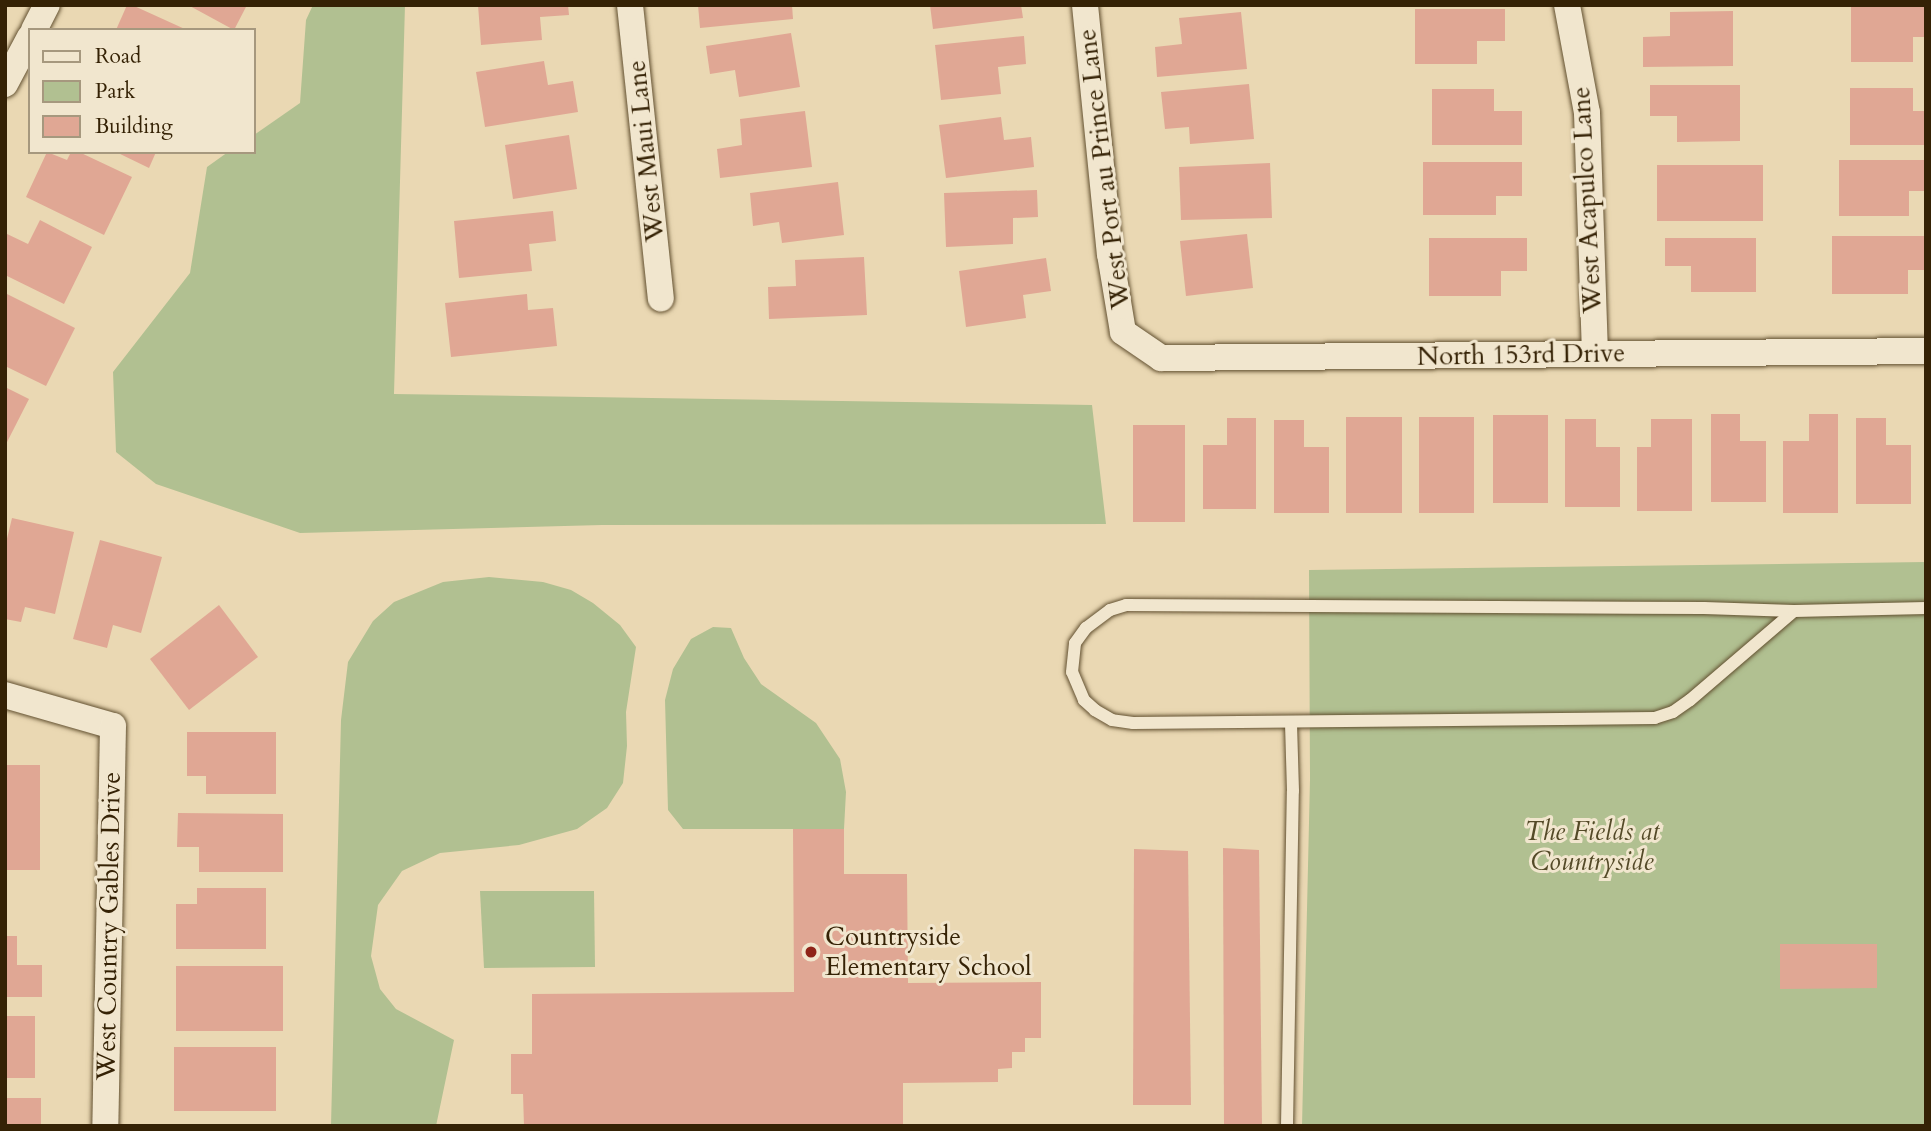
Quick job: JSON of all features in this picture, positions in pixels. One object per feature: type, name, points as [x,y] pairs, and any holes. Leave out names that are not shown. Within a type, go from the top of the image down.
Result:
[{"type":"street","points":[[35,28],[47,5]]},
{"type":"street","name":"West Maui Lane","points":[[630,5],[661,298]]},
{"type":"street","name":"West Port au Prince Lane","points":[[1085,5],[1110,254],[1123,332]]},
{"type":"street","name":"West Acapulco Lane","points":[[1567,5],[1587,113],[1595,354]]},
{"type":"street","points":[[5,83],[28,41]]},
{"type":"street","name":"North 153rd Drive","points":[[1123,332],[1161,358],[1926,351]]},
{"type":"street","name":"West Country Gables Drive","points":[[5,695],[113,726],[104,1126]]},
{"type":"lane","points":[[1794,611],[1690,700],[1673,712],[1655,718],[1133,723],[1112,720],[1084,700],[1072,672],[1075,643],[1097,618],[1126,606],[1690,608],[1794,611],[1926,608]]},
{"type":"lane","points":[[1287,1126],[1293,790],[1291,723]]},
{"type":"green space","points":[[313,5],[405,5],[394,394],[1092,405],[1106,524],[602,525],[300,533],[156,484],[116,452],[113,372],[190,273],[207,167],[225,154],[256,154],[256,134],[300,103],[306,20]]},
{"type":"green space","name":"The Fields at Countryside","points":[[1926,562],[1926,1126],[1302,1126],[1310,779],[1309,570]]},
{"type":"green space","points":[[489,577],[543,582],[571,590],[593,603],[620,625],[636,647],[626,712],[627,746],[623,783],[607,808],[577,829],[519,845],[440,853],[402,871],[378,905],[371,956],[380,989],[396,1009],[454,1040],[436,1126],[331,1126],[341,720],[348,662],[373,621],[394,602],[443,582]]},
{"type":"green space","points":[[713,627],[731,628],[744,658],[761,684],[816,723],[840,759],[846,792],[844,829],[683,829],[668,810],[665,700],[673,669],[691,639]]},
{"type":"green space","points":[[480,891],[594,891],[595,967],[484,968]]},
{"type":"building","points":[[127,5],[132,5],[183,28],[117,28]]},
{"type":"building","points":[[188,5],[247,5],[235,28]]},
{"type":"building","points":[[478,5],[568,5],[569,15],[540,17],[542,40],[481,45]]},
{"type":"building","points":[[698,5],[792,5],[793,19],[700,28]]},
{"type":"building","points":[[930,5],[1021,5],[1023,18],[933,29]]},
{"type":"building","points":[[1851,5],[1926,5],[1926,37],[1913,37],[1913,62],[1851,62]]},
{"type":"building","points":[[1415,9],[1505,9],[1505,41],[1477,41],[1477,64],[1415,64]]},
{"type":"building","points":[[1733,11],[1733,66],[1643,67],[1643,37],[1670,36],[1670,12]]},
{"type":"building","points":[[1241,12],[1247,69],[1157,77],[1155,47],[1182,44],[1179,18]]},
{"type":"building","points":[[791,33],[800,87],[739,97],[735,70],[710,74],[706,46]]},
{"type":"building","points":[[1024,36],[1026,64],[998,67],[1001,94],[941,100],[935,45]]},
{"type":"building","points":[[544,61],[548,85],[573,81],[578,112],[485,127],[476,72]]},
{"type":"building","points":[[1249,84],[1254,139],[1190,144],[1189,127],[1165,129],[1161,92]]},
{"type":"building","points":[[1650,85],[1740,85],[1740,141],[1677,142],[1677,116],[1650,116]]},
{"type":"building","points":[[1850,88],[1913,88],[1913,111],[1926,111],[1926,145],[1850,145]]},
{"type":"building","points":[[1432,89],[1494,89],[1494,111],[1522,111],[1522,145],[1432,145]]},
{"type":"building","points":[[805,111],[812,167],[720,178],[717,149],[742,145],[740,119]]},
{"type":"building","points":[[1001,117],[1004,140],[1031,137],[1034,167],[946,178],[939,125]]},
{"type":"building","points":[[569,135],[577,189],[513,199],[505,145]]},
{"type":"building","points":[[46,154],[67,160],[70,154],[83,154],[132,177],[104,235],[26,197]]},
{"type":"building","points":[[120,154],[155,154],[149,168]]},
{"type":"building","points":[[1839,160],[1926,160],[1926,191],[1909,191],[1909,216],[1839,216]]},
{"type":"building","points":[[1423,162],[1522,162],[1522,196],[1496,196],[1496,215],[1423,215]]},
{"type":"building","points":[[1270,163],[1272,218],[1181,220],[1179,167]]},
{"type":"building","points":[[1657,165],[1763,165],[1763,221],[1657,221]]},
{"type":"building","points":[[838,182],[844,235],[782,243],[779,222],[753,226],[750,193]]},
{"type":"building","points":[[1037,190],[1038,217],[1013,218],[1013,244],[946,247],[944,193]]},
{"type":"building","points":[[553,211],[556,241],[529,244],[532,271],[459,278],[454,221]]},
{"type":"building","points":[[40,220],[92,247],[64,304],[5,275],[5,233],[28,244]]},
{"type":"building","points":[[1247,234],[1253,288],[1186,296],[1180,241]]},
{"type":"building","points":[[1832,236],[1926,236],[1926,270],[1908,270],[1908,294],[1832,294]]},
{"type":"building","points":[[1429,238],[1527,238],[1527,271],[1501,271],[1501,296],[1429,296]]},
{"type":"building","points":[[1665,238],[1756,238],[1756,292],[1691,292],[1691,266],[1665,266]]},
{"type":"building","points":[[864,257],[867,315],[769,319],[768,287],[796,286],[795,260]]},
{"type":"building","points":[[1046,258],[1051,291],[1023,295],[1026,318],[966,327],[959,271]]},
{"type":"building","points":[[5,293],[75,328],[46,386],[5,366]]},
{"type":"building","points":[[527,294],[528,310],[553,308],[557,346],[451,357],[445,303]]},
{"type":"building","points":[[5,387],[29,399],[5,446]]},
{"type":"building","points":[[1711,414],[1740,414],[1740,441],[1766,441],[1766,502],[1711,502]]},
{"type":"building","points":[[1809,414],[1838,414],[1838,513],[1783,513],[1783,441],[1809,441]]},
{"type":"building","points":[[1493,415],[1548,415],[1548,503],[1493,503]]},
{"type":"building","points":[[1346,417],[1402,417],[1402,513],[1346,513]]},
{"type":"building","points":[[1419,417],[1474,417],[1474,513],[1419,513]]},
{"type":"building","points":[[1227,418],[1256,418],[1256,509],[1203,509],[1203,445],[1227,445]]},
{"type":"building","points":[[1856,418],[1886,418],[1886,445],[1911,445],[1911,504],[1856,504]]},
{"type":"building","points":[[1565,419],[1596,419],[1596,447],[1620,447],[1620,507],[1565,507]]},
{"type":"building","points":[[1651,419],[1692,419],[1692,511],[1637,511],[1637,447],[1651,447]]},
{"type":"building","points":[[1274,420],[1304,420],[1304,447],[1329,447],[1329,513],[1274,513]]},
{"type":"building","points":[[1133,425],[1185,425],[1185,522],[1133,522]]},
{"type":"building","points":[[12,518],[74,532],[55,614],[25,607],[21,622],[5,619],[5,547]]},
{"type":"building","points":[[100,540],[162,557],[141,633],[113,625],[107,648],[73,639]]},
{"type":"building","points":[[219,605],[258,657],[189,710],[150,659]]},
{"type":"building","points":[[187,732],[276,732],[276,794],[206,794],[206,776],[187,776]]},
{"type":"building","points":[[5,765],[40,765],[40,870],[5,870]]},
{"type":"building","points":[[178,813],[283,814],[283,872],[199,872],[199,847],[177,847]]},
{"type":"building","points":[[793,829],[844,829],[844,874],[907,874],[908,983],[1041,982],[1041,1038],[1025,1038],[1025,1052],[1012,1052],[1012,1068],[998,1069],[998,1082],[903,1083],[903,1126],[524,1126],[523,1094],[511,1094],[511,1054],[532,1054],[532,994],[794,992]]},
{"type":"building","points":[[1223,848],[1259,850],[1262,1126],[1224,1126]]},
{"type":"building","points":[[1134,849],[1188,851],[1191,1105],[1133,1105]]},
{"type":"building","points":[[197,888],[266,888],[266,949],[176,949],[176,904],[197,904]]},
{"type":"building","points":[[5,936],[17,936],[17,965],[42,965],[42,997],[5,997]]},
{"type":"building","points":[[1780,944],[1877,944],[1877,988],[1780,989]]},
{"type":"building","points":[[176,966],[283,966],[283,1031],[176,1031]]},
{"type":"building","points":[[5,1016],[35,1016],[35,1078],[5,1078]]},
{"type":"building","points":[[174,1047],[276,1047],[276,1111],[174,1111]]},
{"type":"building","points":[[5,1098],[41,1098],[41,1126],[5,1126]]},
{"type":"place","name":"Countryside Elementary School","points":[[811,952]]}]
